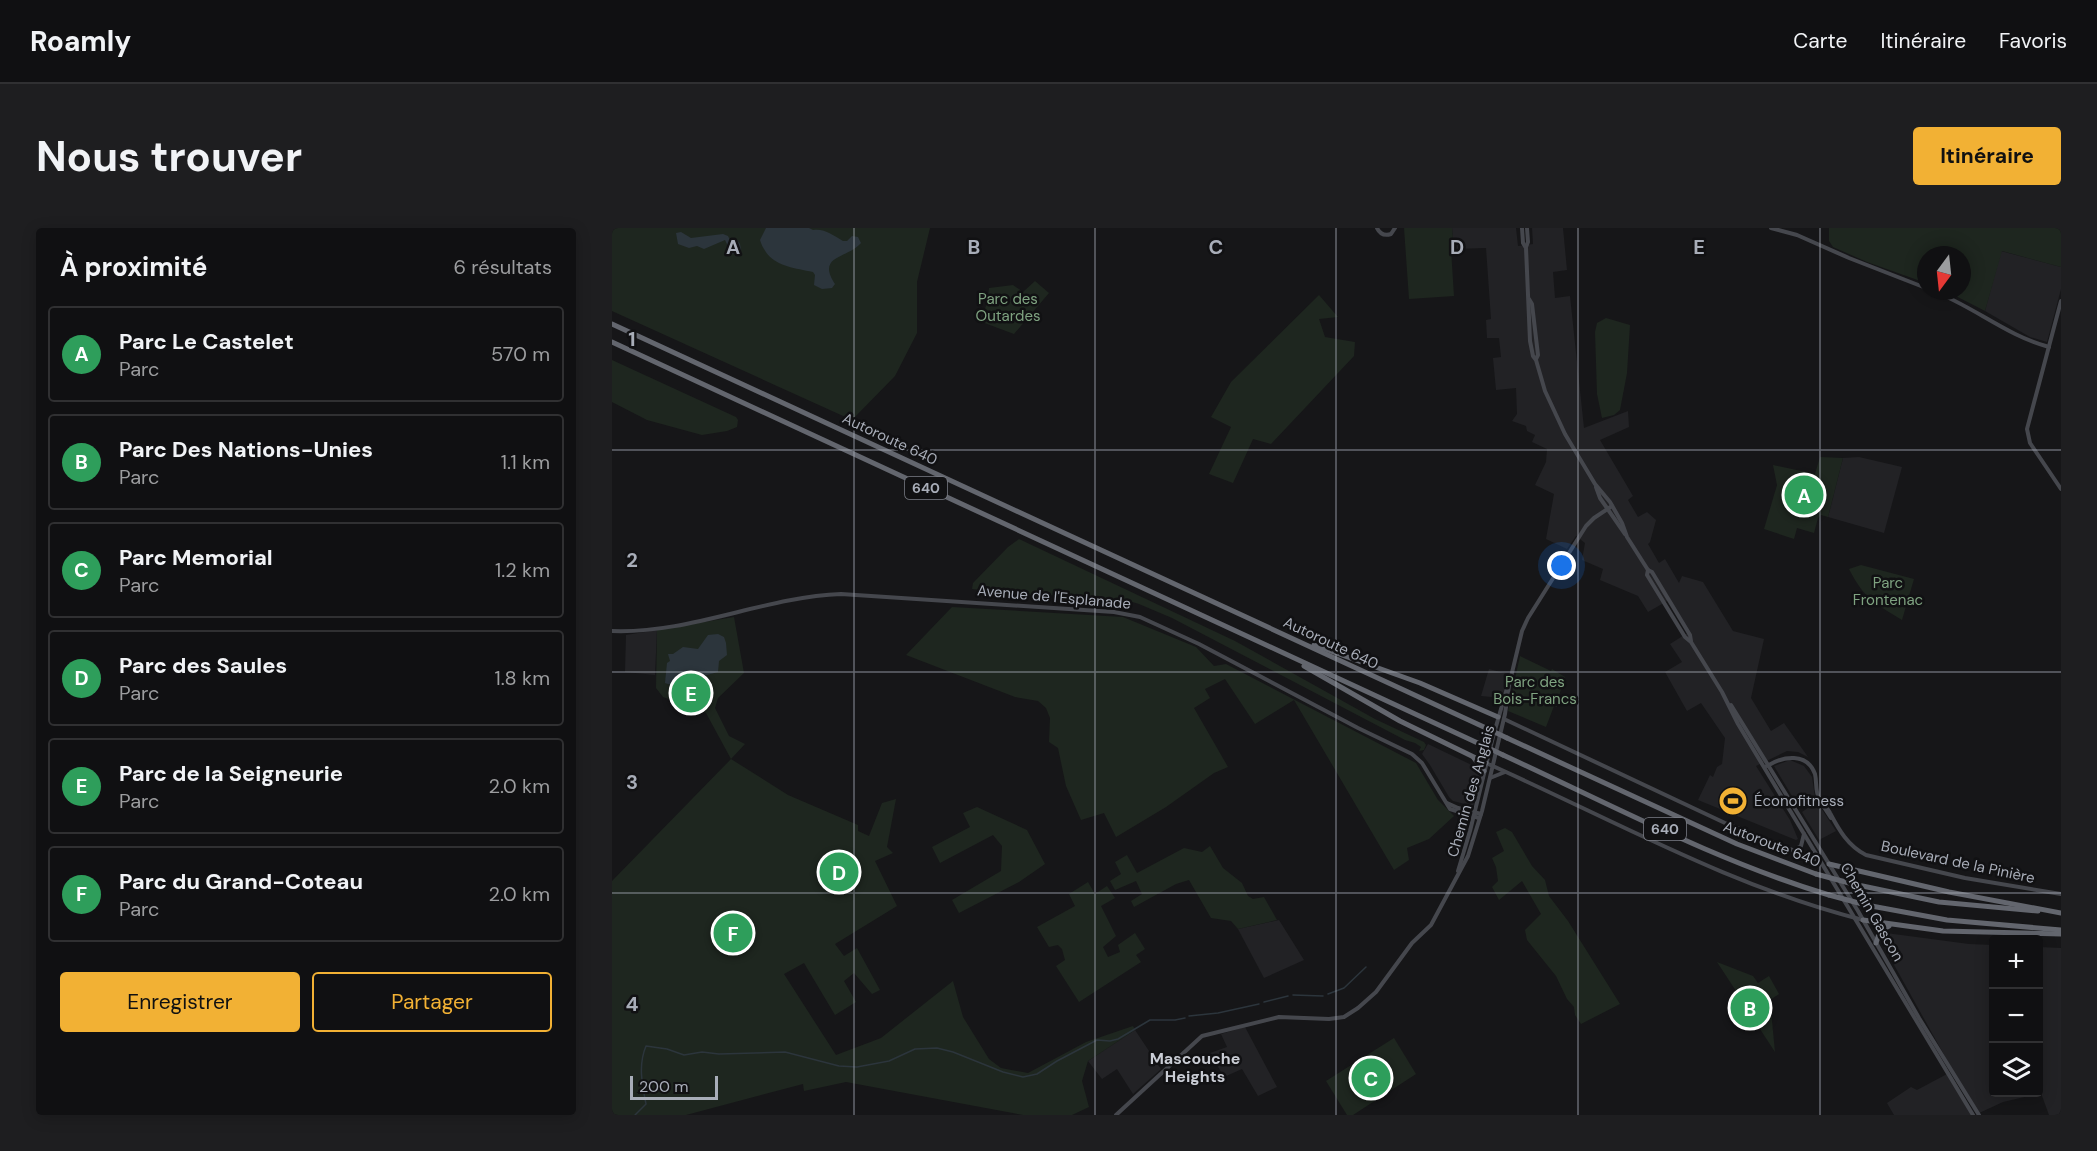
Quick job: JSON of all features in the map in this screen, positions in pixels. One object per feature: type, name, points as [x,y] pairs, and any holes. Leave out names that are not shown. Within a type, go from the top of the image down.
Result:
[{"type":"highway","name":"Autoroute 640","points":[[612,324],[1745,848],[1816,874],[1853,884],[1931,900],[2061,913]]},
{"type":"highway","name":"Autoroute 640","points":[[612,342],[1731,860],[1782,880],[1866,905],[1939,918],[2061,932]]},
{"type":"highway","points":[[1284,634],[1420,683],[1501,718]]},
{"type":"highway","points":[[1282,652],[1392,717],[1490,764]]},
{"type":"highway","points":[[1472,756],[1484,771]]},
{"type":"highway","points":[[1829,864],[1957,893],[2061,913]]},
{"type":"highway","points":[[1863,920],[1949,932],[2061,932]]},
{"type":"highway","points":[[1876,943],[1881,930],[1891,925]]},
{"type":"street","points":[[1377,228],[1385,235],[1391,234],[1395,228]]},
{"type":"street","name":"Chemin Gascon","points":[[1522,228],[1523,243],[1526,248]]},
{"type":"street","name":"Chemin Gascon","points":[[1527,228],[1529,298],[1532,304],[1538,355],[1536,360],[1553,410],[1607,509],[1648,570],[1652,572],[1683,623],[1691,642],[1804,834],[1973,1115]]},
{"type":"street","points":[[1771,228],[1797,235],[1860,263],[1917,285]]},
{"type":"street","points":[[1955,300],[2026,340],[2049,347]]},
{"type":"street","points":[[2061,301],[2027,429],[2030,443],[2061,489]]},
{"type":"street","name":"Chemin Gascon","points":[[1595,484],[1612,506],[1627,537]]},
{"type":"street","name":"Chemin des Anglais","points":[[1116,1115],[1202,1036],[1279,1017],[1329,1019],[1344,1017],[1376,992],[1410,947],[1431,925],[1468,856],[1490,778],[1490,764],[1526,621],[1584,528],[1612,506]]},
{"type":"street","name":"Avenue de l'Esplanade","points":[[612,631],[649,629],[800,599],[841,594],[1132,614],[1197,643],[1361,730],[1410,753],[1422,763],[1452,810],[1480,816]]},
{"type":"street","points":[[1501,718],[1717,820],[1829,864]]},
{"type":"street","name":"Boulevard de la Pinière","points":[[1766,766],[1787,757],[1798,758],[1805,762],[1814,774],[1819,798],[1826,806],[1833,821],[1851,845],[1871,857],[1965,878],[2061,894]]},
{"type":"street","points":[[1490,764],[1734,876],[1792,899],[1863,920]]},
{"type":"street","name":"Chemin des Anglais","points":[[1458,872],[1484,771],[1490,764]]},
{"type":"street","name":"Chemin Gascon","points":[[1766,766],[1829,864],[1979,1115]]},
{"type":"street","points":[[1490,778],[1506,771]]},
{"type":"street","points":[[1792,851],[1801,846],[1804,834]]},
{"type":"shaded area","points":[[766,228],[809,228],[825,231],[843,241],[847,241],[852,236],[858,237],[861,243],[831,263],[830,275],[835,284],[832,288],[822,289],[814,285],[813,272],[781,264],[768,255],[760,240]]},
{"type":"shaded area","points":[[1452,228],[1516,228],[1518,246],[1533,244],[1532,228],[1563,228],[1567,270],[1553,272],[1555,298],[1570,296],[1584,428],[1628,411],[1629,427],[1600,440],[1633,496],[1628,500],[1638,517],[1647,512],[1656,520],[1648,544],[1659,563],[1665,559],[1679,583],[1682,576],[1703,582],[1733,631],[1764,639],[1751,698],[1771,731],[1784,723],[1808,757],[1798,752],[1787,751],[1756,766],[1790,820],[1798,839],[1698,800],[1710,775],[1713,777],[1717,767],[1722,764],[1725,738],[1701,703],[1687,711],[1665,672],[1682,662],[1670,644],[1689,632],[1669,600],[1648,612],[1638,596],[1600,580],[1603,569],[1582,560],[1585,543],[1576,536],[1567,549],[1546,539],[1554,494],[1535,485],[1546,462],[1547,449],[1532,442],[1535,435],[1527,431],[1526,426],[1512,421],[1517,414],[1516,388],[1496,390],[1493,358],[1501,357],[1499,338],[1487,338],[1486,320],[1491,319],[1486,248],[1454,249]]},
{"type":"shaded area","points":[[681,232],[691,238],[723,234],[728,236],[731,242],[736,239],[741,250],[737,254],[732,254],[725,240],[704,249],[697,246],[689,248],[678,244],[676,233]]},
{"type":"shaded area","points":[[2001,251],[2061,267],[2061,289],[2047,342],[2030,337],[1985,311]]},
{"type":"shaded area","points":[[1859,457],[1902,467],[1884,533],[1828,517],[1843,458]]},
{"type":"shaded area","points":[[657,630],[655,675],[625,672],[626,635]]},
{"type":"shaded area","points":[[718,634],[724,637],[727,655],[719,661],[718,672],[692,679],[685,685],[665,683],[667,663],[670,661],[668,654],[673,654],[683,647],[698,649],[708,635]]},
{"type":"shaded area","points":[[1489,669],[1508,674],[1502,698],[1481,696]]},
{"type":"shaded area","points":[[1428,744],[1480,769],[1481,777],[1473,806],[1453,801],[1449,797],[1422,754]]},
{"type":"shaded area","points":[[1790,760],[1804,766],[1812,777],[1815,797],[1800,806],[1774,766]]},
{"type":"shaded area","points":[[1814,804],[1819,805],[1836,831],[1819,840],[1802,812]]},
{"type":"shaded area","points":[[1279,920],[1304,960],[1264,978],[1238,929]]},
{"type":"shaded area","points":[[1886,933],[1989,945],[1989,1097],[2024,1097],[2003,1102],[1977,1114],[1883,945],[1881,937]]},
{"type":"shaded area","points":[[2043,947],[2061,948],[2061,1115],[2049,1115],[2042,1097]]},
{"type":"shaded area","points":[[1245,1027],[1277,1087],[1258,1096],[1242,1069],[1224,1077],[1210,1053],[1227,1047],[1221,1034]]},
{"type":"shaded area","points":[[1135,1030],[1161,1069],[1133,1094],[1117,1069],[1102,1079],[1088,1061]]},
{"type":"shaded area","points":[[1947,1074],[1975,1115],[1894,1115],[1887,1103],[1911,1087],[1917,1090]]},
{"type":"green space","points":[[612,228],[930,228],[917,282],[917,333],[895,376],[852,420],[612,311]]},
{"type":"green space","points":[[1404,228],[1452,228],[1454,296],[1409,299]]},
{"type":"green space","points":[[1829,228],[2061,228],[2061,267],[2002,251],[1985,311],[1964,300],[1971,300],[1971,246],[1917,246],[1917,280],[1867,262],[1833,247],[1829,241]]},
{"type":"green space","name":"Parc des Outardes","points":[[1035,281],[1049,293],[1014,334],[979,321],[987,304],[989,288],[1013,285],[1023,292]]},
{"type":"green space","points":[[1319,295],[1338,317],[1319,319],[1325,337],[1355,342],[1354,356],[1271,444],[1253,439],[1233,483],[1209,474],[1231,427],[1211,417],[1231,382]]},
{"type":"green space","points":[[1606,318],[1630,325],[1627,373],[1620,410],[1614,415],[1602,418],[1597,394],[1595,332],[1597,323]]},
{"type":"green space","points":[[612,360],[736,417],[737,427],[702,435],[647,420],[612,402]]},
{"type":"green space","points":[[1820,457],[1843,458],[1828,517],[1821,515],[1818,518],[1814,533],[1797,528],[1794,539],[1764,529],[1777,485],[1773,465],[1815,474]]},
{"type":"green space","points":[[1019,539],[1235,641],[1375,719],[1424,742],[1426,745],[1424,750],[1419,751],[1421,747],[1415,743],[1405,740],[1172,618],[1139,604],[1129,601],[1084,601],[1043,594],[1038,596],[972,589],[973,583],[1008,547]]},
{"type":"green space","name":"Parc Frontenac","points":[[1861,565],[1914,579],[1902,620],[1878,605],[1860,588],[1849,569]]},
{"type":"green space","points":[[952,607],[1123,617],[1196,647],[1214,666],[1226,664],[1416,763],[1438,800],[1454,816],[1429,839],[1407,848],[1409,860],[1394,870],[1294,700],[1255,724],[1225,679],[1205,689],[1210,698],[1194,708],[1228,767],[1214,773],[1166,807],[1116,837],[1104,813],[1081,820],[1066,786],[1058,748],[1049,742],[1050,718],[1046,708],[1038,701],[1015,697],[906,655]]},
{"type":"green space","points":[[734,617],[744,673],[718,698],[715,708],[729,736],[745,744],[731,759],[706,713],[663,697],[656,688],[657,630]]},
{"type":"green space","name":"Parc des Bois-Francs","points":[[1520,656],[1565,677],[1557,707],[1554,706],[1546,727],[1508,711]]},
{"type":"green space","points":[[731,759],[788,795],[858,825],[858,831],[869,836],[882,803],[896,799],[887,847],[893,853],[875,861],[897,906],[835,944],[844,956],[857,948],[880,990],[872,994],[854,973],[844,981],[856,1002],[835,1015],[804,963],[784,974],[836,1055],[881,1038],[953,981],[963,1017],[989,1059],[1001,1068],[1028,1073],[1086,1042],[1133,1026],[1135,1030],[1088,1061],[1082,1081],[1089,1107],[1072,1115],[1023,1115],[846,1082],[804,1091],[803,1084],[686,1115],[612,1115],[612,881]]},
{"type":"green space","points":[[977,807],[1027,830],[1045,864],[1019,882],[959,913],[952,900],[1001,871],[1002,846],[993,835],[940,863],[932,847],[970,827],[963,813]]},
{"type":"green space","points":[[1505,828],[1512,832],[1532,866],[1545,880],[1549,896],[1568,921],[1620,1004],[1581,1024],[1556,976],[1527,940],[1525,930],[1541,914],[1522,881],[1499,900],[1492,887],[1498,881],[1492,858],[1504,851],[1496,832]]},
{"type":"green space","points":[[1210,846],[1223,868],[1242,883],[1248,896],[1253,899],[1264,897],[1277,920],[1238,929],[1231,921],[1211,918],[1189,880],[1176,884],[1134,907],[1131,901],[1142,894],[1136,881],[1115,890],[1110,881],[1121,874],[1115,862],[1127,855],[1137,873],[1184,848],[1202,852]]},
{"type":"green space","points":[[1088,882],[1095,894],[1107,886],[1115,898],[1101,906],[1116,936],[1103,947],[1108,957],[1120,952],[1118,945],[1135,933],[1145,949],[1136,955],[1141,962],[1079,1002],[1056,966],[1065,960],[1062,949],[1058,945],[1049,947],[1037,927],[1075,906],[1069,894]]},
{"type":"green space","points":[[1717,962],[1753,976],[1758,983],[1769,976],[1779,994],[1770,1000],[1775,1052],[1747,1009],[1734,1017],[1728,1006],[1740,997]]},
{"type":"green space","points":[[1394,1038],[1416,1074],[1353,1115],[1347,1115],[1326,1081]]},
{"type":"waterway","points":[[1328,994],[1344,988],[1366,967]]},
{"type":"waterway","points":[[1293,995],[1323,996]]},
{"type":"waterway","points":[[1264,1002],[1288,996]]},
{"type":"waterway","points":[[1189,1016],[1218,1013],[1259,1004]]},
{"type":"waterway","points":[[635,1115],[646,1104],[641,1067],[646,1046],[667,1049],[684,1055],[702,1052],[719,1054],[785,1052],[839,1066],[857,1067],[889,1061],[915,1049],[937,1048],[1023,1077],[1037,1074],[1097,1040],[1118,1039],[1150,1020],[1185,1018]]},
{"type":"place","name":"Parc Le Castelet","points":[[1804,495]]},
{"type":"place","name":"Parc de la Seigneurie","points":[[691,693]]},
{"type":"place","name":"Éconofitness","points":[[1733,801]]},
{"type":"place","name":"Parc des Saules","points":[[839,872]]},
{"type":"place","name":"Parc du Grand-Coteau","points":[[733,933]]},
{"type":"place","name":"Parc Des Nations-Unies","points":[[1750,1008]]},
{"type":"place","name":"Parc Memorial","points":[[1371,1078]]},
{"type":"district","name":"Mascouche Heights","points":[[1195,1067]]}]
